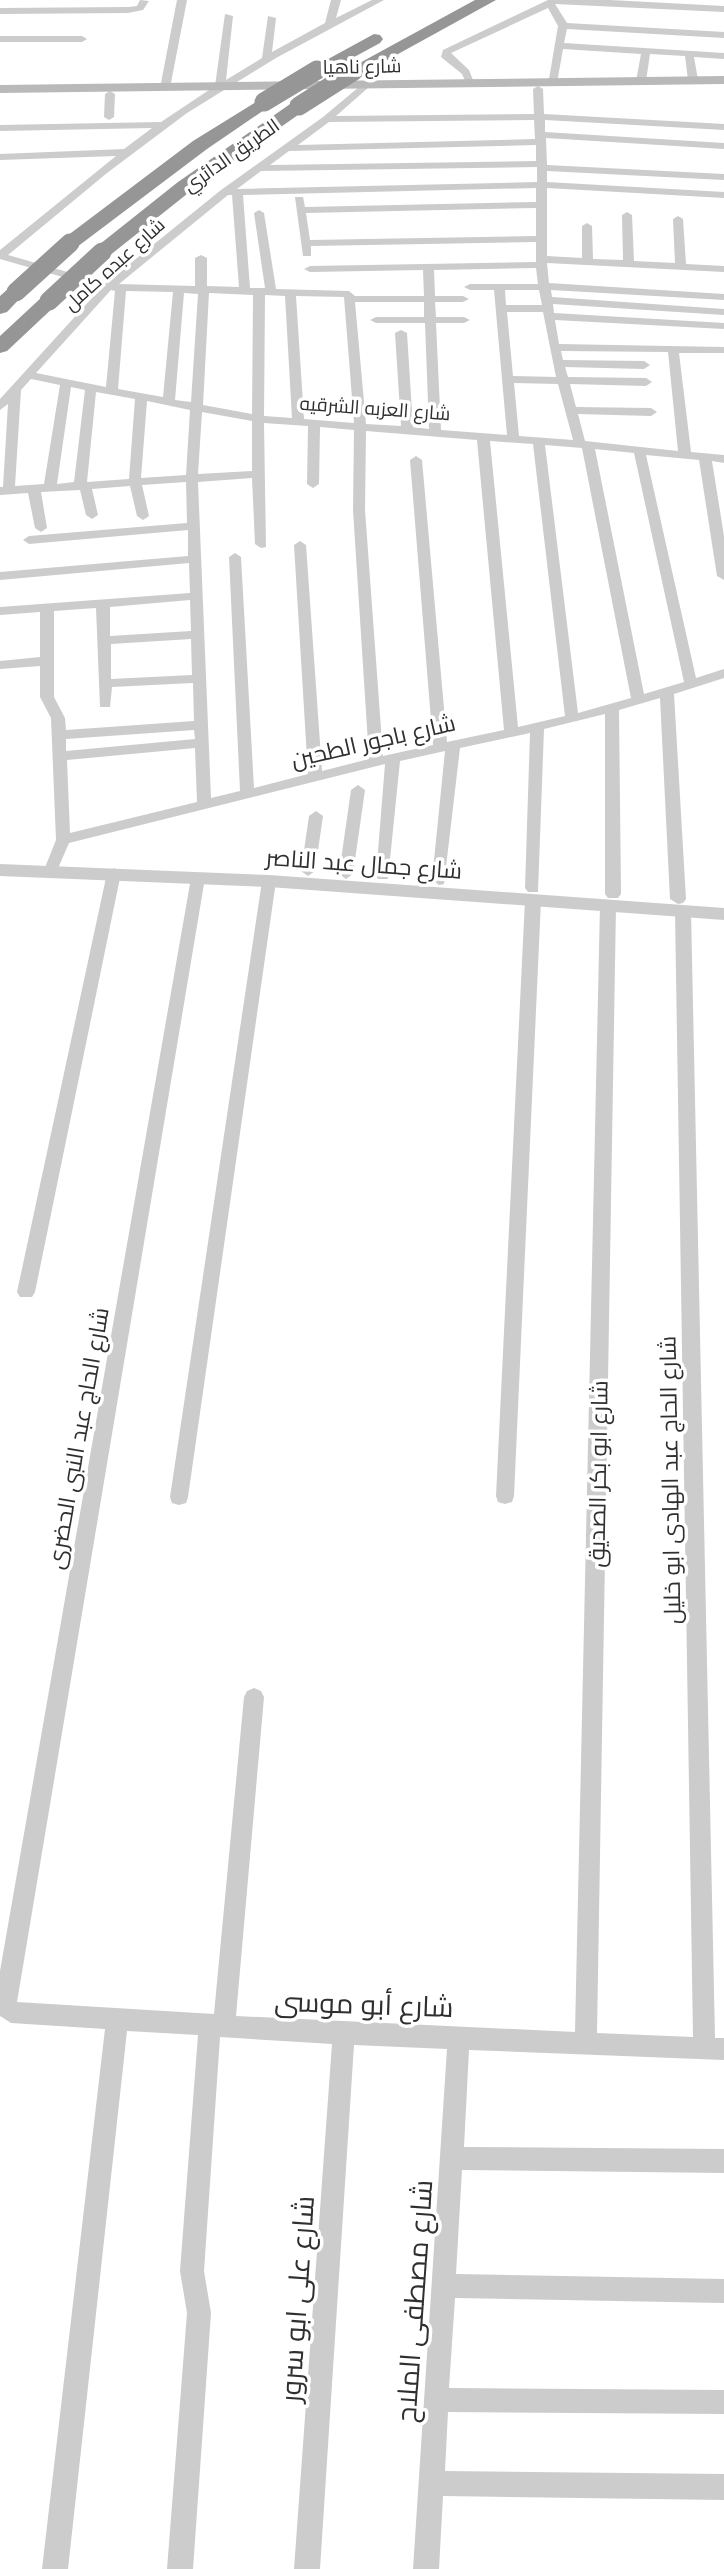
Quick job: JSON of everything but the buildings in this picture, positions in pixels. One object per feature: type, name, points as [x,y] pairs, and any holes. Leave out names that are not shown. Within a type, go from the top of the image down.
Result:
[{"type":"highway","name":"الطريق الدائري","points":[[0,346],[102,252],[185,187],[299,106],[359,83],[488,0]]},
{"type":"highway","name":"الطريق الدائري","points":[[0,308],[70,243],[200,145],[317,70],[395,28]]},
{"type":"main road","name":"شارع ناهيا","points":[[0,95],[110,94],[359,83],[724,80]]},
{"type":"main road","name":"شارع ناهيا","points":[[359,83],[538,89],[724,87]]},
{"type":"main road","name":"شارع ناهيا","points":[[0,89],[218,89]]},
{"type":"street","points":[[165,88],[182,0]]},
{"type":"street","points":[[330,24],[336,0]]},
{"type":"street","points":[[0,256],[127,152],[166,124],[267,58],[379,0]]},
{"type":"street","points":[[0,11],[128,10],[140,8],[144,1]]},
{"type":"street","points":[[471,83],[466,72],[446,57],[446,52],[554,1],[724,9]]},
{"type":"street","points":[[552,83],[563,26],[554,1]]},
{"type":"street","points":[[218,89],[229,16]]},
{"type":"street","points":[[267,58],[271,18]]},
{"type":"street","points":[[563,26],[724,35]]},
{"type":"street","points":[[0,50],[1,38],[82,39]]},
{"type":"street","points":[[561,46],[724,56]]},
{"type":"street","points":[[641,81],[646,51]]},
{"type":"street","points":[[689,54],[693,80]]},
{"type":"street","name":"شارع عبده كامل","points":[[0,406],[27,375],[115,287],[258,168],[327,119],[359,83]]},
{"type":"street","points":[[538,89],[542,166],[541,262],[544,287],[558,363],[584,445],[638,701]]},
{"type":"street","points":[[109,117],[110,94]]},
{"type":"street","points":[[327,119],[539,117],[724,127]]},
{"type":"street","points":[[0,128],[166,124]]},
{"type":"street","points":[[541,142],[724,157]]},
{"type":"street","points":[[287,148],[541,142],[724,146]]},
{"type":"street","points":[[0,157],[127,152]]},
{"type":"street","points":[[258,168],[542,166],[724,177]]},
{"type":"street","points":[[298,191],[313,292]]},
{"type":"street","points":[[245,291],[231,192],[298,191],[724,207]]},
{"type":"street","points":[[302,216],[542,201],[724,195]]},
{"type":"street","points":[[259,213],[265,291],[258,474],[261,544]]},
{"type":"street","points":[[627,215],[629,264]]},
{"type":"street","points":[[678,219],[681,267]]},
{"type":"street","points":[[587,226],[588,261]]},
{"type":"street","points":[[306,243],[541,239]]},
{"type":"street","points":[[0,256],[115,287],[313,292],[350,297],[428,267],[588,261],[724,269]]},
{"type":"street","points":[[201,258],[203,291],[192,478],[204,803]]},
{"type":"street","points":[[428,267],[436,432]]},
{"type":"street","points":[[310,269],[382,283],[430,298],[463,299]]},
{"type":"street","points":[[112,391],[115,287]]},
{"type":"street","points":[[470,287],[544,287],[724,297]]},
{"type":"street","points":[[499,288],[513,439]]},
{"type":"street","points":[[169,401],[179,290]]},
{"type":"street","points":[[290,292],[298,422]]},
{"type":"street","points":[[350,297],[360,426],[359,510],[376,762]]},
{"type":"street","points":[[501,308],[724,312]]},
{"type":"street","points":[[548,308],[724,326]]},
{"type":"street","points":[[376,320],[464,320]]},
{"type":"street","points":[[401,333],[407,430]]},
{"type":"street","points":[[554,347],[724,350]]},
{"type":"street","points":[[673,349],[685,455]]},
{"type":"street","points":[[558,363],[644,365]]},
{"type":"street","name":"شارع العزبه الشرقيه","points":[[27,375],[259,419],[483,436],[724,459]]},
{"type":"street","points":[[508,379],[646,382]]},
{"type":"street","points":[[50,488],[66,383]]},
{"type":"street","points":[[90,387],[83,485],[92,515]]},
{"type":"street","points":[[15,388],[5,491],[258,474]]},
{"type":"street","points":[[141,396],[135,482],[142,516]]},
{"type":"street","points":[[571,410],[651,412]]},
{"type":"street","points":[[313,484],[314,423]]},
{"type":"street","points":[[483,436],[511,731]]},
{"type":"street","points":[[538,442],[572,719]]},
{"type":"street","points":[[639,450],[691,684]]},
{"type":"street","points":[[705,457],[724,576]]},
{"type":"street","points":[[416,460],[447,746],[439,880]]},
{"type":"street","points":[[34,489],[41,528]]},
{"type":"street","points":[[29,540],[194,526]]},
{"type":"street","points":[[300,545],[315,776]]},
{"type":"street","points":[[234,557],[247,793]]},
{"type":"street","points":[[0,576],[195,559]]},
{"type":"street","points":[[0,611],[196,596]]},
{"type":"street","points":[[103,603],[105,704]]},
{"type":"street","points":[[47,607],[47,697],[58,718],[63,840],[52,865]]},
{"type":"street","points":[[104,640],[198,635]]},
{"type":"street","points":[[0,665],[47,661]]},
{"type":"street","name":"شارع باجور الطحين","points":[[63,840],[315,776],[572,719],[724,673]]},
{"type":"street","points":[[105,683],[199,679]]},
{"type":"street","name":"شارع الحاج عبد الهادى ابو خليل","points":[[667,692],[680,905],[714,2048]]},
{"type":"street","name":"شارع ابو بكر الصديق","points":[[586,2043],[611,899],[612,708]]},
{"type":"street","points":[[59,735],[201,725]]},
{"type":"street","points":[[505,1496],[533,894],[537,726]]},
{"type":"street","points":[[60,756],[201,743]]},
{"type":"street","points":[[383,876],[393,758]]},
{"type":"street","points":[[346,874],[358,790]]},
{"type":"street","points":[[308,872],[316,817]]},
{"type":"street","name":"شارع جمال عبد الناصر","points":[[0,859],[114,873],[611,899],[680,905],[724,914]]},
{"type":"street","name":"شارع جمال عبد الناصر","points":[[0,870],[52,865],[308,872],[439,880],[533,894]]},
{"type":"street","points":[[26,1292],[114,873]]},
{"type":"street","name":"شارع الحاج عبد النبى الحضرى","points":[[5,2006],[198,878]]},
{"type":"street","points":[[179,1497],[269,881]]},
{"type":"street","name":"شارع جمال عبد الناصر","points":[[680,905],[724,903]]},
{"type":"street","points":[[180,2569],[199,2313],[192,2271],[254,1696]]},
{"type":"street","name":"شارع أبو موسى","points":[[5,2006],[11,2012],[344,2034],[714,2048]]},
{"type":"street","points":[[55,2569],[117,2018]]},
{"type":"street","name":"شارع على ابو سرور","points":[[306,2569],[344,2034]]},
{"type":"street","name":"شارع مصطفى الملاح","points":[[426,2569],[459,2037]]},
{"type":"street","points":[[452,2158],[724,2161]]},
{"type":"street","points":[[444,2286],[724,2291]]},
{"type":"street","points":[[437,2400],[724,2402]]},
{"type":"street","points":[[431,2483],[724,2487]]}]
